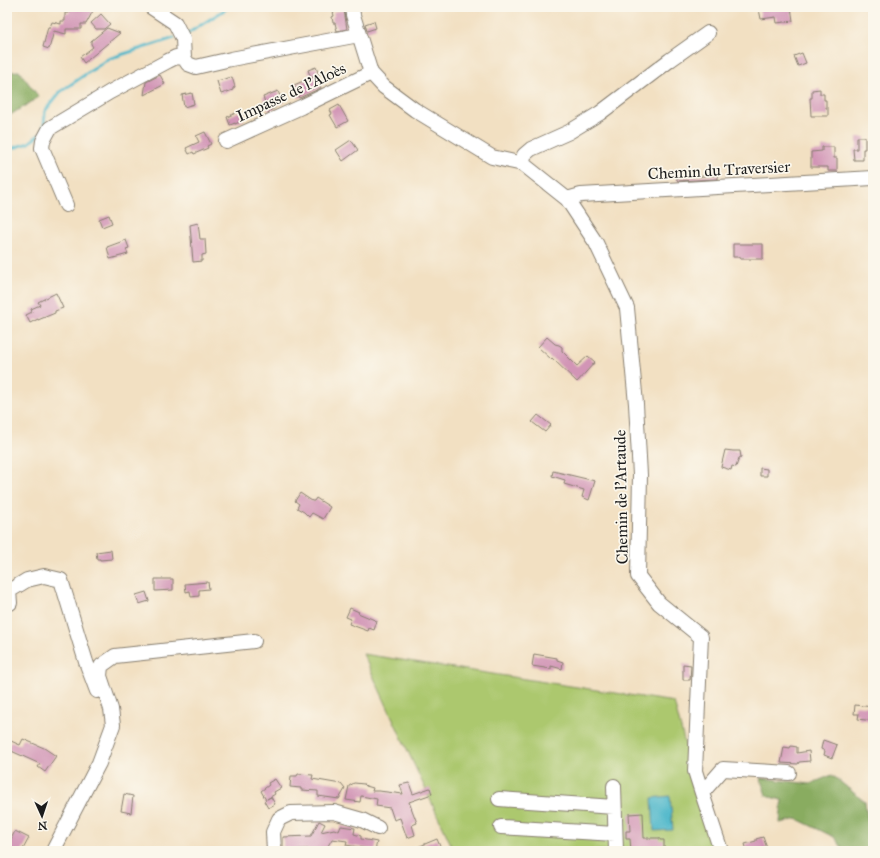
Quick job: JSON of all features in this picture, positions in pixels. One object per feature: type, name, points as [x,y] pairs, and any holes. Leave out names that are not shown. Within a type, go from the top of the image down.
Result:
[{"type":"street","points":[[152,7],[174,23],[183,39],[184,58],[188,64],[196,67],[360,35]]},
{"type":"street","points":[[352,7],[371,73],[384,87],[415,110],[492,157],[523,164],[568,199]]},
{"type":"street","points":[[523,164],[524,154],[531,149],[569,132],[600,113],[708,33]]},
{"type":"street","points":[[66,205],[42,148],[43,140],[50,128],[103,96],[168,61],[176,57],[184,58]]},
{"type":"street","name":"Impasse de l'Aloès","points":[[226,141],[371,73]]},
{"type":"street","name":"Chemin du Traversier","points":[[568,199],[581,195],[873,178]]},
{"type":"street","name":"Chemin de l'Artaude","points":[[568,199],[596,243],[627,308],[636,404],[640,475],[638,576],[659,602],[701,637],[695,771],[719,850]]},
{"type":"street","points":[[10,604],[9,591],[27,580],[44,576],[61,580],[86,662],[103,707],[113,725]]},
{"type":"street","points":[[53,851],[98,763],[113,725],[111,709],[100,676],[101,666],[115,656],[254,641]]},
{"type":"street","points":[[702,793],[723,768],[789,773]]},
{"type":"street","points":[[614,786],[616,851]]},
{"type":"street","points":[[499,799],[614,807]]},
{"type":"street","points":[[274,851],[273,832],[279,819],[291,813],[334,812],[362,820],[378,828]]},
{"type":"street","points":[[501,827],[615,834]]},
{"type":"green space","points":[[19,71],[39,97],[7,117],[7,72]]},
{"type":"green space","points":[[363,654],[674,702],[713,851],[454,851]]},
{"type":"green space","points":[[832,775],[865,802],[871,840],[873,841],[873,851],[845,851],[834,837],[797,819],[780,823],[782,800],[766,796],[761,778],[810,784]]},
{"type":"water","points":[[670,796],[673,830],[654,831],[652,798]]},
{"type":"building","points":[[71,7],[95,7],[86,24],[81,24],[81,29],[66,29],[66,34],[54,31],[49,49],[43,47],[48,27],[50,27],[52,22],[61,24],[61,21],[65,21],[65,13],[69,13]]},
{"type":"building","points":[[768,7],[791,7],[793,21],[777,23],[776,17],[761,19],[759,9]]},
{"type":"building","points":[[344,10],[347,29],[337,31],[335,23],[333,23],[333,12]]},
{"type":"building","points":[[101,14],[110,24],[104,29],[96,29],[91,23]]},
{"type":"building","points":[[374,21],[376,28],[367,31],[365,24]]},
{"type":"building","points":[[107,28],[120,33],[84,63],[80,57],[93,47],[91,41]]},
{"type":"building","points":[[802,53],[806,63],[798,66],[794,56]]},
{"type":"building","points":[[316,67],[319,75],[311,78],[308,70]]},
{"type":"building","points":[[160,75],[165,84],[144,95],[146,82]]},
{"type":"building","points":[[315,76],[321,88],[299,98],[294,85]]},
{"type":"building","points":[[232,77],[235,87],[233,90],[221,94],[217,81]]},
{"type":"building","points":[[820,89],[820,94],[824,94],[824,100],[826,100],[828,116],[811,116],[810,98],[812,98],[812,90]]},
{"type":"building","points":[[278,91],[284,102],[274,106],[275,108],[269,111],[263,97]]},
{"type":"building","points":[[192,93],[194,104],[184,107],[182,95]]},
{"type":"building","points":[[339,105],[348,121],[337,127],[330,115],[332,114],[330,110]]},
{"type":"building","points":[[240,111],[244,120],[230,125],[227,117]]},
{"type":"building","points":[[205,132],[211,144],[207,146],[208,148],[194,154],[193,152],[189,154],[186,148],[199,142],[196,136]]},
{"type":"building","points":[[857,137],[865,137],[863,160],[854,160],[853,149],[857,149]]},
{"type":"building","points":[[351,140],[358,150],[343,161],[336,150]]},
{"type":"building","points":[[822,147],[834,147],[834,158],[837,158],[837,171],[828,171],[828,167],[811,167],[811,152],[822,151]]},
{"type":"building","points":[[718,175],[718,179],[678,181],[676,178]]},
{"type":"building","points":[[109,215],[112,223],[102,227],[99,219]]},
{"type":"building","points":[[198,223],[200,239],[205,239],[206,254],[202,255],[202,261],[193,262],[190,225]]},
{"type":"building","points":[[126,240],[129,248],[126,249],[128,254],[110,259],[107,247]]},
{"type":"building","points":[[733,244],[763,244],[763,259],[740,259],[740,257],[733,257]]},
{"type":"building","points":[[56,293],[63,308],[55,311],[55,313],[30,323],[26,315],[32,312],[31,309],[40,305],[38,302]]},
{"type":"building","points":[[547,337],[555,344],[562,347],[562,351],[577,366],[588,356],[595,362],[577,382],[538,347]]},
{"type":"building","points":[[538,415],[551,425],[545,432],[532,422]]},
{"type":"building","points":[[725,450],[740,451],[741,457],[739,458],[736,467],[732,466],[731,470],[721,467]]},
{"type":"building","points":[[760,468],[767,469],[767,476],[760,476]]},
{"type":"building","points":[[553,471],[595,481],[589,500],[582,497],[584,490],[564,484],[565,480],[552,476]]},
{"type":"building","points":[[300,493],[312,501],[316,498],[330,507],[323,519],[312,513],[309,517],[297,508],[299,504],[295,501]]},
{"type":"building","points":[[111,550],[112,559],[97,559],[96,552]]},
{"type":"building","points":[[155,579],[173,579],[173,590],[155,591]]},
{"type":"building","points":[[208,582],[209,589],[199,590],[199,596],[191,597],[190,591],[186,592],[185,584]]},
{"type":"building","points":[[146,592],[149,601],[139,604],[136,595]]},
{"type":"building","points":[[350,608],[377,621],[374,630],[369,628],[368,631],[349,624],[351,619],[346,617]]},
{"type":"building","points":[[534,654],[557,658],[557,660],[563,662],[562,669],[551,666],[551,669],[532,666]]},
{"type":"building","points":[[683,664],[691,665],[690,680],[683,680]]},
{"type":"building","points":[[855,705],[873,707],[873,721],[858,719],[859,714],[854,714]]},
{"type":"building","points":[[23,739],[44,748],[56,756],[45,772],[38,767],[40,764],[7,749],[11,741],[20,745]]},
{"type":"building","points":[[823,740],[837,745],[832,758],[824,755],[825,751],[821,749]]},
{"type":"building","points":[[791,746],[797,747],[797,753],[809,751],[810,761],[799,762],[798,764],[781,763],[784,747],[790,748]]},
{"type":"building","points":[[298,774],[313,775],[312,779],[341,784],[345,789],[339,799],[318,796],[318,791],[301,790],[301,788],[290,787],[291,776],[297,776]]},
{"type":"building","points":[[275,779],[281,788],[267,799],[271,797],[275,804],[268,808],[261,791],[269,785],[268,783]]},
{"type":"building","points":[[354,783],[364,784],[373,788],[372,791],[403,794],[400,785],[409,783],[413,794],[430,788],[432,794],[409,802],[417,823],[412,825],[415,835],[407,838],[400,818],[394,820],[390,808],[376,806],[377,799],[361,796],[360,802],[346,800],[349,786]]},
{"type":"building","points":[[124,794],[133,796],[131,813],[121,811]]},
{"type":"building","points":[[643,813],[644,838],[660,838],[660,840],[664,840],[664,850],[631,851],[630,839],[626,839],[626,831],[630,831],[629,814]]},
{"type":"building","points":[[319,821],[325,824],[321,832],[334,829],[339,831],[341,826],[355,828],[354,834],[361,836],[361,839],[377,842],[375,850],[346,845],[347,841],[332,839],[325,851],[308,851],[308,849],[283,850],[283,837],[311,836]]},
{"type":"building","points":[[15,831],[29,838],[22,851],[7,851],[10,841]]},
{"type":"building","points":[[763,837],[768,851],[747,851],[745,844]]},
{"type":"building","points":[[437,839],[442,851],[408,851]]},
{"type":"waterway","points":[[187,34],[229,7]]},
{"type":"waterway","points":[[44,128],[45,111],[60,92],[108,59],[174,38]]},
{"type":"waterway","points":[[7,150],[29,143],[39,135]]}]
